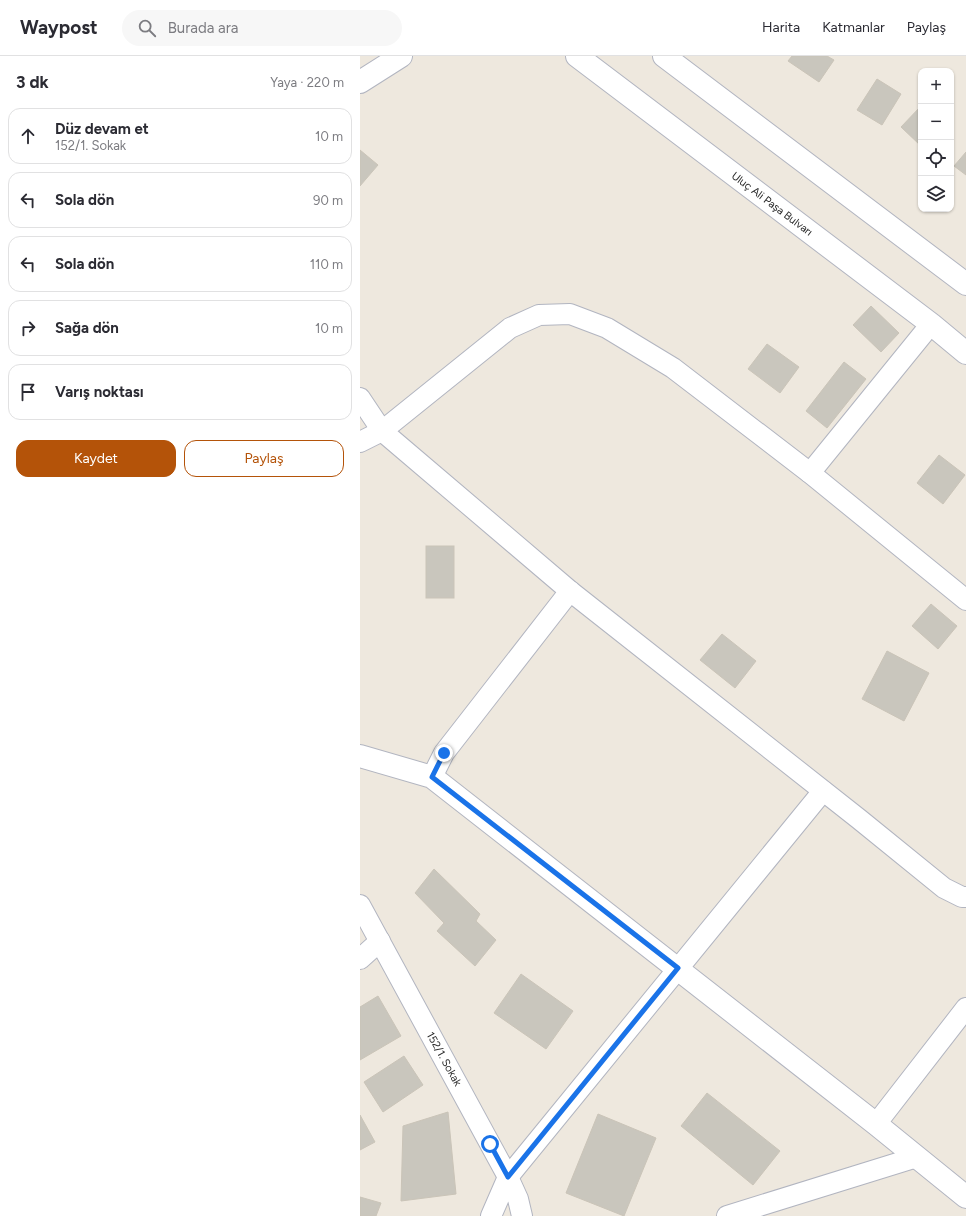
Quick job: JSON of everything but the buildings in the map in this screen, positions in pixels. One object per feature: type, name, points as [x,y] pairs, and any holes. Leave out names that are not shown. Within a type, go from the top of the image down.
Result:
[{"type":"street","points":[[360,82],[401,56]]},
{"type":"street","name":"Uluç Ali Paşa Bulvarı","points":[[577,56],[931,324],[966,353]]},
{"type":"street","points":[[664,56],[966,284]]},
{"type":"street","points":[[360,442],[382,431],[510,328],[539,315],[570,314],[607,328],[673,368],[810,473],[966,600]]},
{"type":"street","points":[[810,473],[931,324]]},
{"type":"street","points":[[360,398],[382,431],[570,591],[944,888],[962,897],[966,897]]},
{"type":"street","points":[[432,777],[444,753],[570,591]]},
{"type":"street","points":[[360,756],[432,777],[678,968],[966,1197]]},
{"type":"street","points":[[491,1216],[508,1177],[823,791]]},
{"type":"street","name":"152/1. Sokak","points":[[360,905],[508,1177],[518,1199],[522,1216]]},
{"type":"street","points":[[360,959],[380,941]]},
{"type":"street","points":[[876,1124],[966,1008]]},
{"type":"street","points":[[727,1216],[917,1157]]},
{"type":"route","points":[[444,753],[432,777],[678,968],[508,1177],[490,1144]]}]
